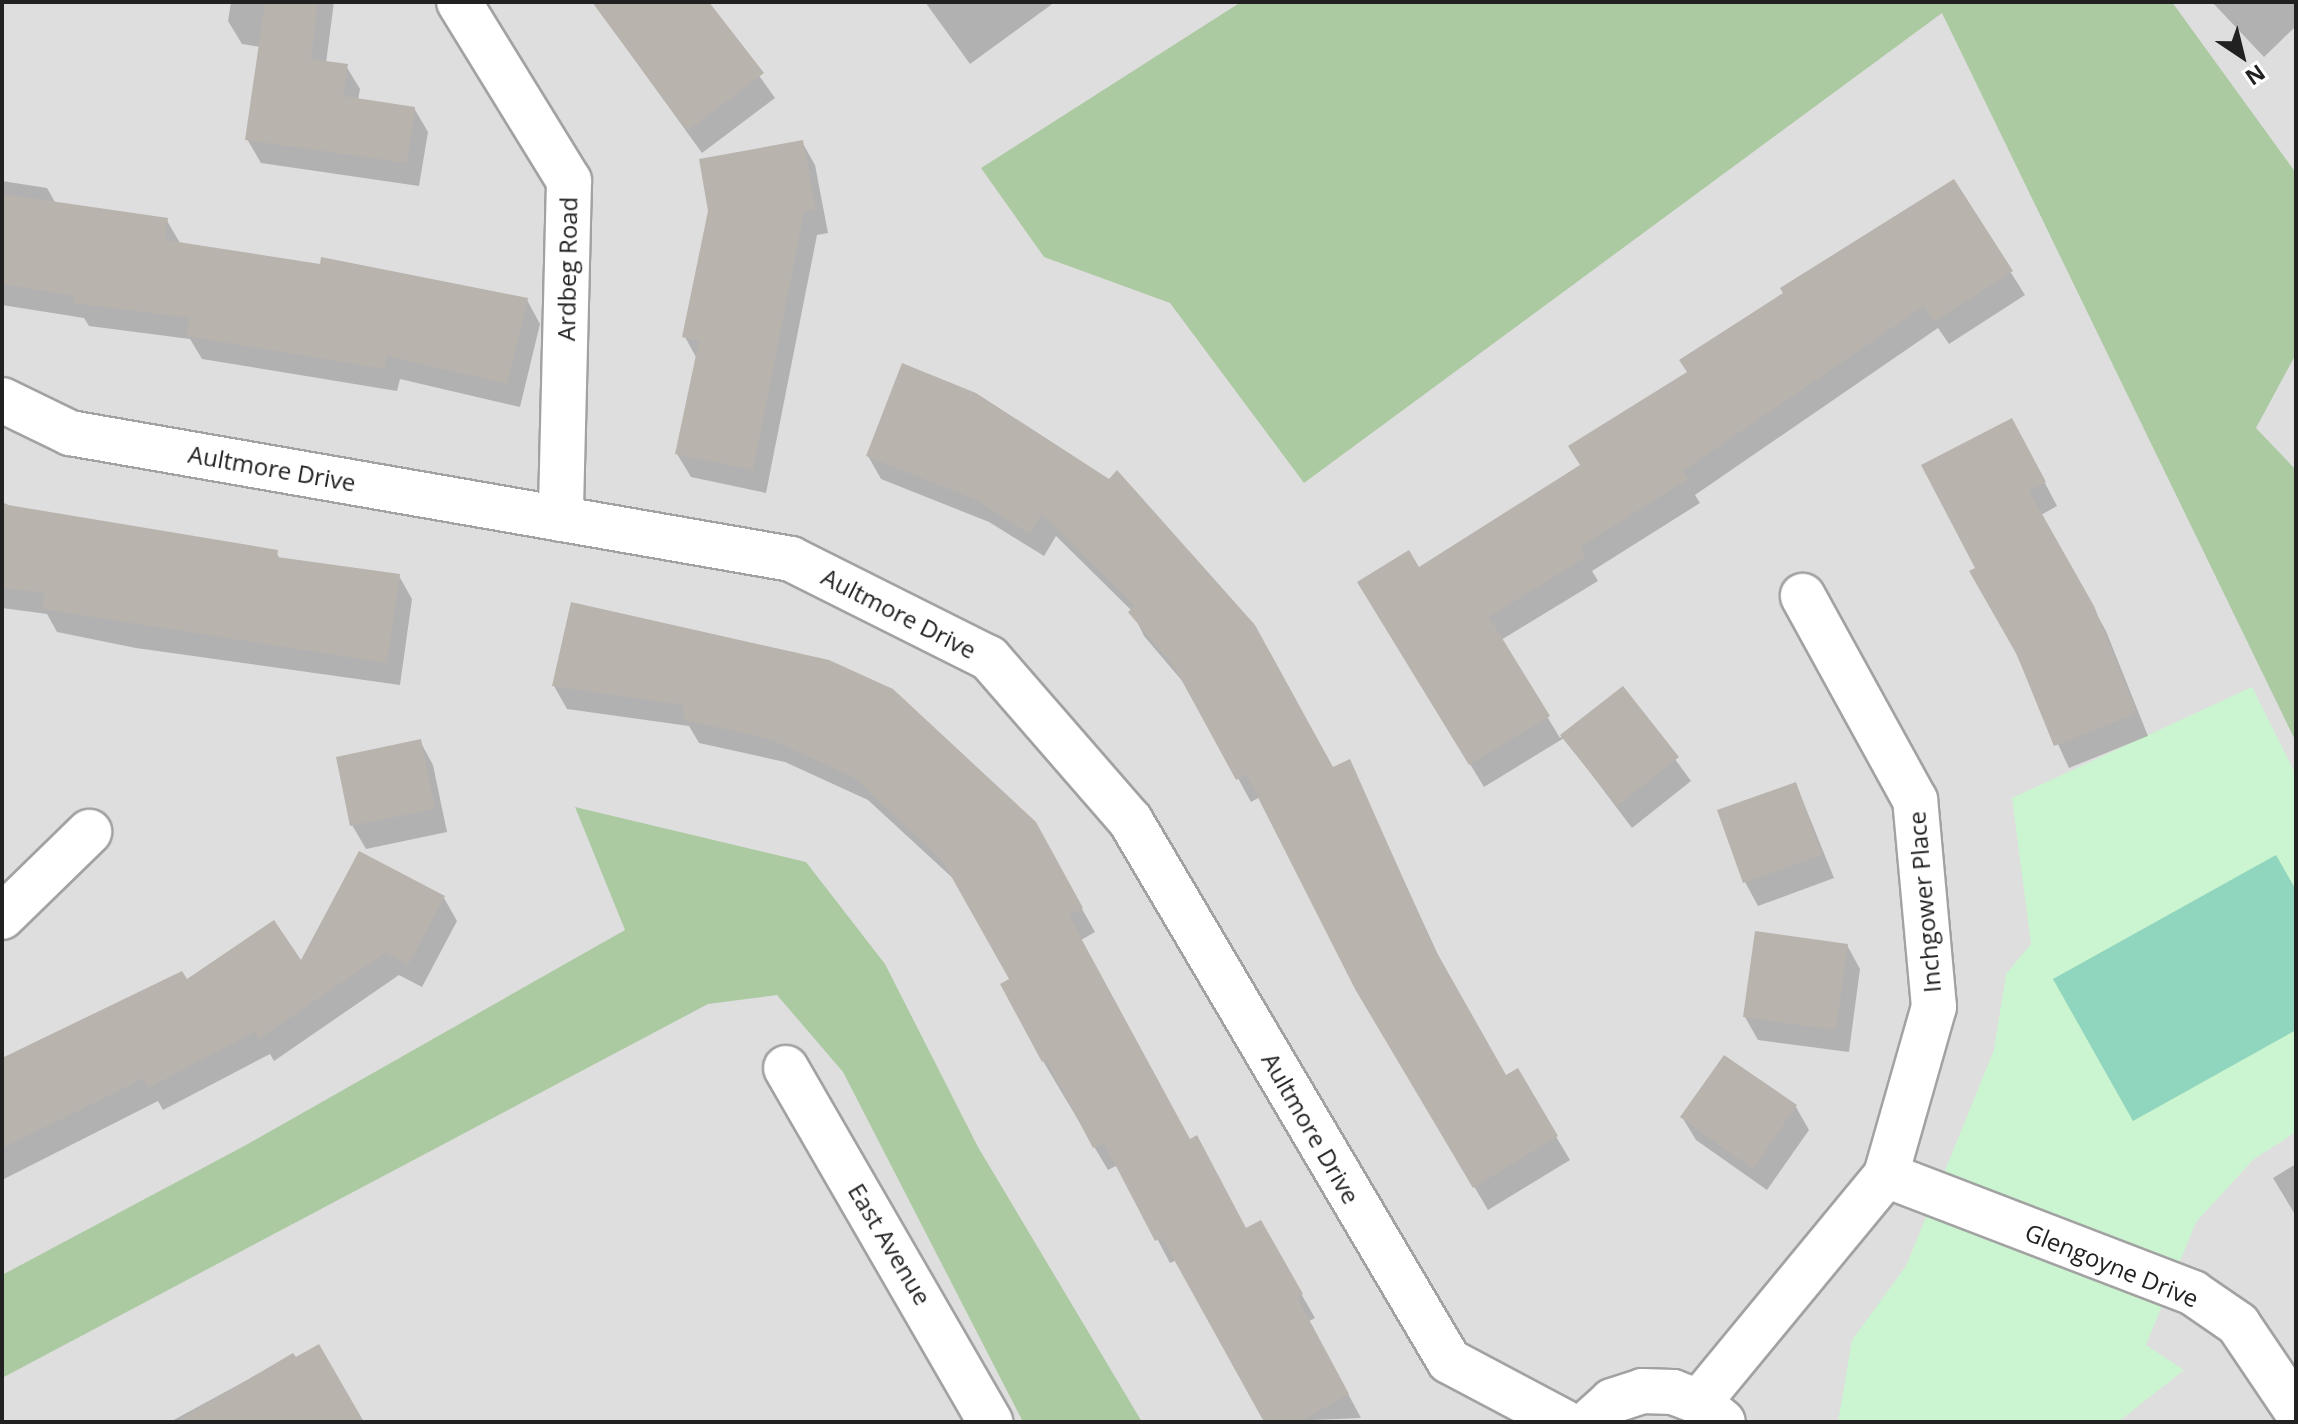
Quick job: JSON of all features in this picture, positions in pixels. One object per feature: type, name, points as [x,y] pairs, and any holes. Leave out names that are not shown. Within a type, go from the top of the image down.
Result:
[{"type":"street","name":"Ardbeg Road","points":[[459,2],[569,181],[561,519]]},
{"type":"street","name":"Aultmore Drive","points":[[2,400],[70,433],[791,559],[989,658],[1130,820],[1449,1361],[1564,1422]]},
{"type":"street","name":"Inchgower Place","points":[[1711,1412],[1886,1175],[1934,1007],[1915,800],[1803,596]]},
{"type":"street","points":[[2,917],[89,832]]},
{"type":"street","name":"East Avenue","points":[[786,1068],[990,1422]]},
{"type":"street","name":"Glengoyne Drive","points":[[1886,1175],[2193,1293],[2238,1324],[2296,1410]]},
{"type":"street","points":[[1589,1422],[1612,1401],[1642,1391],[1673,1392],[1711,1412]]},
{"type":"shaded area","points":[[2,2],[2296,2],[2296,1422],[2,1422]]},
{"type":"green space","points":[[1241,2],[2172,2],[2296,173],[2296,354],[2256,428],[2296,470],[2296,742],[1942,13],[1304,483],[1170,303],[1044,257],[981,168]]},
{"type":"green space","points":[[2252,687],[2296,775],[2296,1132],[2254,1159],[2196,1222],[2146,1345],[2184,1370],[2118,1422],[1838,1422],[1852,1340],[1906,1266],[1994,1050],[2006,974],[2031,944],[2012,798]]},
{"type":"green space","points":[[575,807],[806,862],[885,964],[978,1147],[1142,1422],[1023,1422],[843,1072],[777,995],[708,1004],[2,1378],[2,1275],[246,1145],[625,930]]},
{"type":"green space","points":[[2276,855],[2296,890],[2296,1030],[2133,1121],[2053,979]]},
{"type":"building","points":[[265,2],[318,2],[311,59],[348,64],[343,96],[415,107],[407,163],[245,140]]},
{"type":"building","points":[[592,2],[709,2],[764,73],[687,131]]},
{"type":"building","points":[[803,140],[816,210],[804,212],[753,470],[675,454],[699,341],[682,337],[708,211],[699,159]]},
{"type":"building","points":[[1954,179],[2013,271],[1934,322],[1924,306],[1683,471],[1688,479],[1580,547],[1586,557],[1489,617],[1550,716],[1469,765],[1357,582],[1409,550],[1419,567],[1580,465],[1568,446],[1687,372],[1679,360],[1783,293],[1780,288]]},
{"type":"building","points":[[2,194],[168,218],[165,240],[320,264],[321,257],[528,298],[507,384],[387,356],[384,369],[186,336],[189,318],[73,303],[74,296],[2,284]]},
{"type":"building","points":[[902,363],[976,393],[1109,479],[1117,470],[1255,625],[1333,767],[1350,759],[1432,944],[1506,1075],[1518,1068],[1558,1136],[1473,1188],[1355,989],[1246,774],[1236,780],[1175,668],[1128,612],[1135,606],[1042,514],[1030,534],[974,499],[866,456]]},
{"type":"building","points":[[2012,418],[2046,482],[2029,491],[2094,606],[2137,713],[2054,746],[2017,655],[1969,571],[1975,568],[1921,465]]},
{"type":"building","points":[[2,504],[278,550],[277,557],[400,574],[387,663],[42,609],[45,593],[2,588]]},
{"type":"building","points":[[571,602],[829,660],[893,689],[1036,822],[1083,908],[1069,916],[1190,1139],[1197,1135],[1246,1228],[1261,1220],[1303,1294],[1297,1297],[1349,1394],[1299,1422],[1264,1422],[1162,1238],[1155,1241],[1104,1143],[1093,1148],[1046,1059],[1042,1062],[1000,984],[1009,979],[942,860],[853,777],[770,739],[684,720],[683,705],[552,686]]},
{"type":"building","points":[[1623,686],[1679,757],[1617,806],[1560,735]]},
{"type":"building","points":[[421,739],[435,809],[350,826],[336,757]]},
{"type":"building","points":[[1796,782],[1822,855],[1743,883],[1717,810]]},
{"type":"building","points":[[359,851],[445,896],[408,965],[385,953],[259,1039],[256,1031],[148,1088],[143,1079],[2,1148],[2,1058],[182,971],[187,979],[274,920],[301,960]]},
{"type":"building","points":[[1755,931],[1848,944],[1836,1030],[1743,1017]]},
{"type":"building","points":[[1724,1055],[1797,1105],[1753,1169],[1680,1117]]},
{"type":"building","points":[[319,1344],[364,1422],[176,1422],[293,1353],[296,1357]]}]
